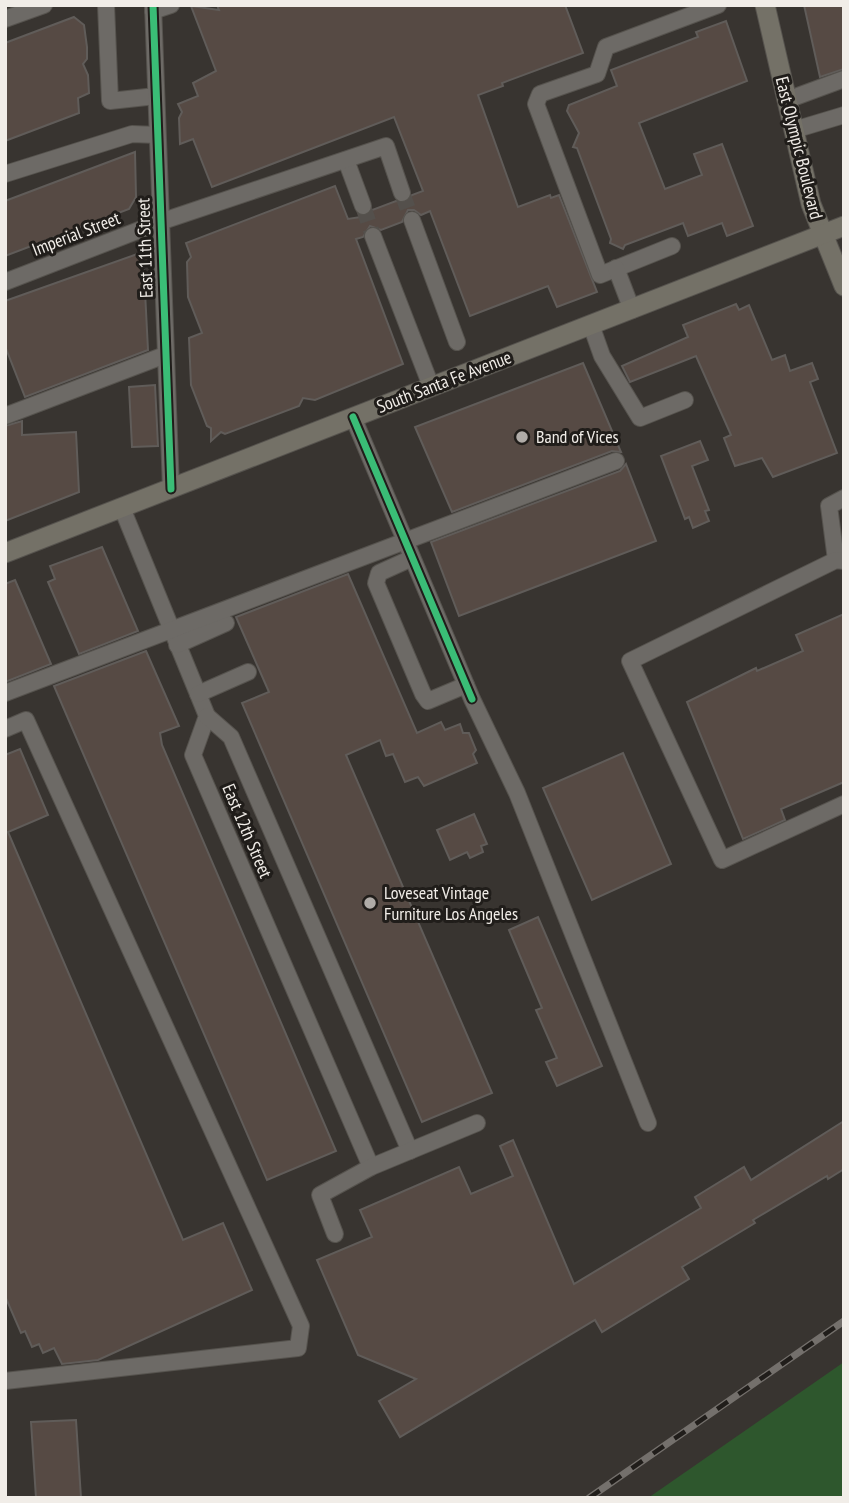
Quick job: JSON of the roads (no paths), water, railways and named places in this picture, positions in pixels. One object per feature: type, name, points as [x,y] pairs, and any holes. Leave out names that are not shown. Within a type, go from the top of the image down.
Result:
[{"type":"main road","name":"East Olympic Boulevard","points":[[765,5],[786,100],[822,236],[844,286]]},
{"type":"main road","name":"South Santa Fe Avenue","points":[[5,553],[844,226]]},
{"type":"street","points":[[5,19],[44,5]]},
{"type":"street","points":[[106,5],[110,101],[156,96]]},
{"type":"street","points":[[153,8],[171,5]]},
{"type":"street","points":[[672,246],[600,275],[536,104],[540,94],[597,74],[606,47],[718,5]]},
{"type":"street","name":"East 11th Street","points":[[153,8],[171,489]]},
{"type":"street","points":[[786,100],[844,79]]},
{"type":"street","points":[[794,130],[844,115]]},
{"type":"street","points":[[5,174],[132,134],[157,135]]},
{"type":"street","name":"Imperial Street","points":[[5,282],[160,222],[386,146],[402,193]]},
{"type":"street","points":[[346,160],[363,206]]},
{"type":"street","points":[[412,220],[457,341]]},
{"type":"street","points":[[373,236],[431,386]]},
{"type":"street","points":[[616,268],[632,310]]},
{"type":"street","points":[[591,325],[602,356],[640,418],[685,400]]},
{"type":"street","points":[[5,416],[165,355]]},
{"type":"street","points":[[353,417],[469,692],[548,867],[648,1123]]},
{"type":"street","points":[[174,638],[404,539],[616,461]]},
{"type":"street","points":[[844,498],[829,506],[840,561],[630,661],[722,860],[844,804]]},
{"type":"street","points":[[122,508],[207,716],[232,737],[410,1151]]},
{"type":"street","points":[[412,558],[379,573],[376,583],[418,684],[428,701],[469,692]]},
{"type":"street","points":[[5,694],[226,623]]},
{"type":"street","points":[[198,694],[248,671]]},
{"type":"street","name":"East 12th Street","points":[[207,716],[193,755],[372,1167]]},
{"type":"street","points":[[5,729],[26,720],[301,1326],[298,1348],[7,1377]]},
{"type":"street","points":[[335,1234],[320,1195],[372,1167],[477,1123]]},
{"type":"tunnel","points":[[402,193],[412,220]]},
{"type":"tunnel","points":[[363,206],[373,236]]},
{"type":"railway","points":[[589,1498],[844,1321]]},
{"type":"place","name":"Band of Vices","points":[[522,437]]},
{"type":"place","name":"Loveseat Vintage Furniture Los Angeles","points":[[370,903]]}]
